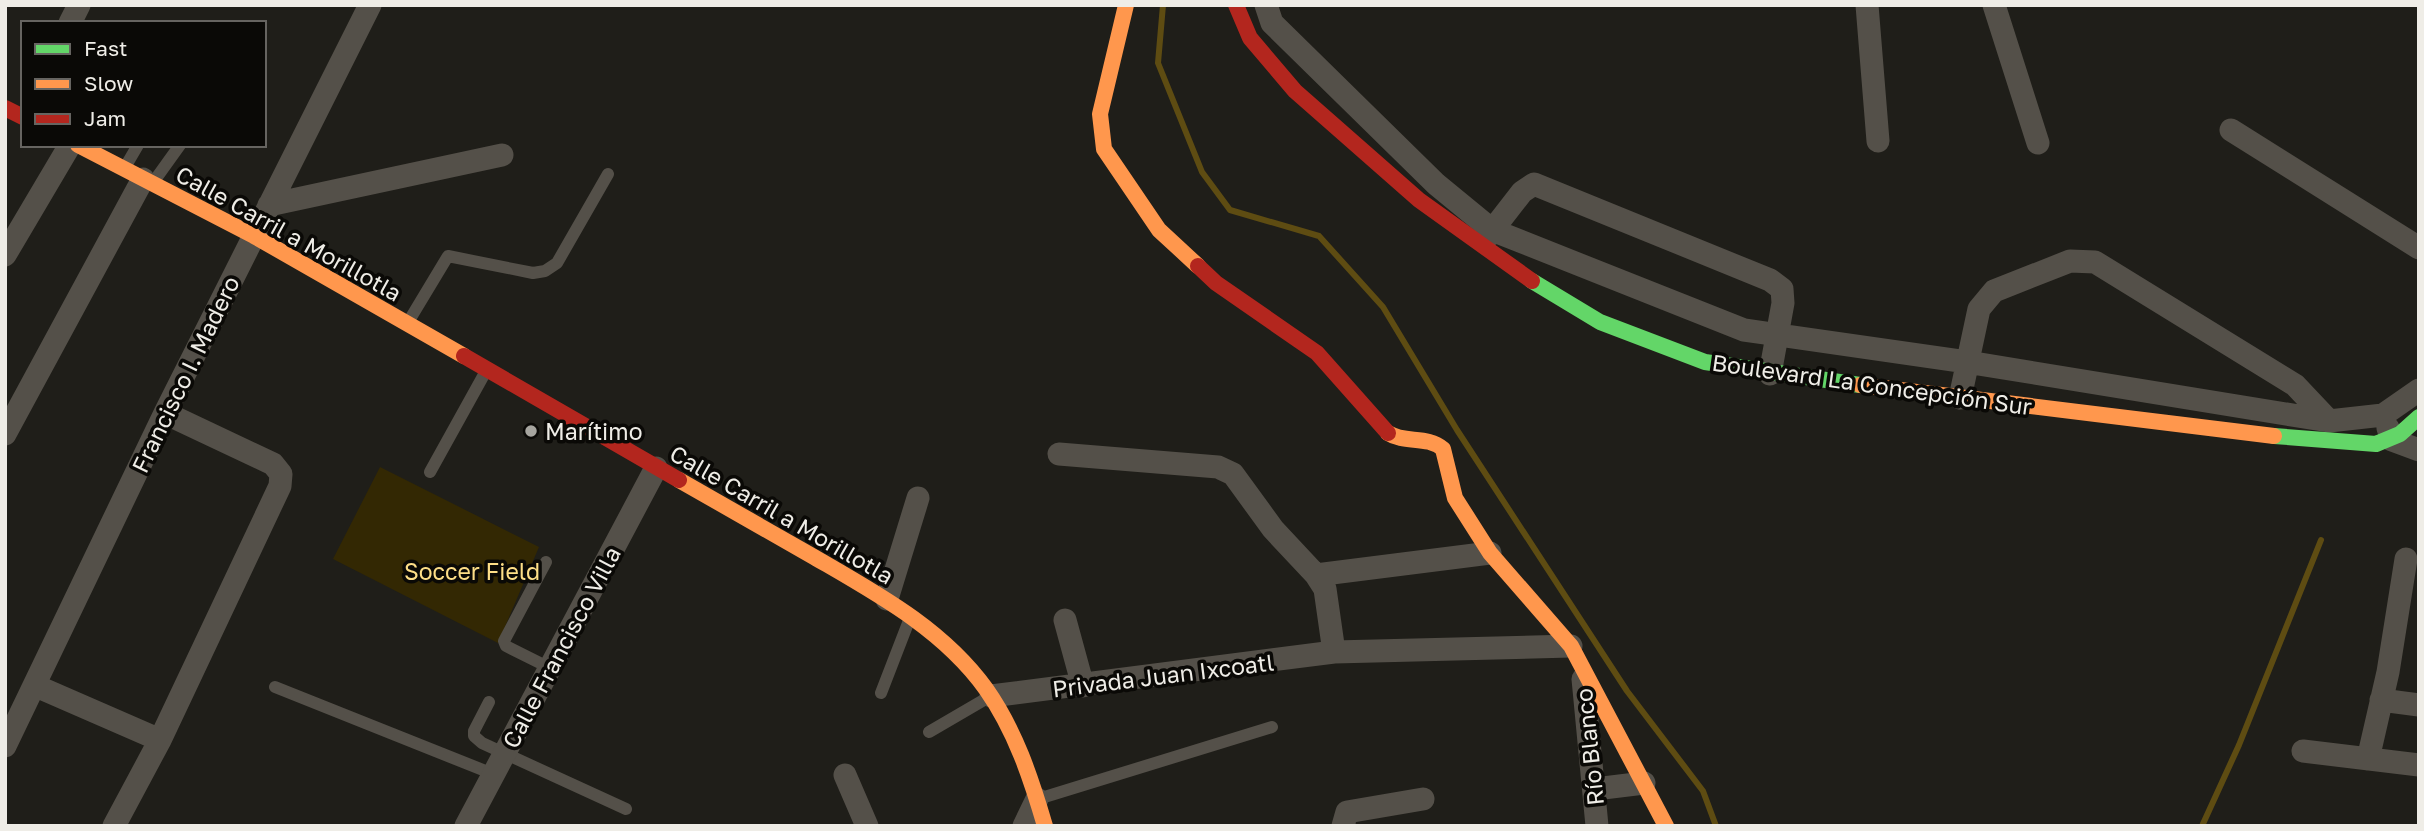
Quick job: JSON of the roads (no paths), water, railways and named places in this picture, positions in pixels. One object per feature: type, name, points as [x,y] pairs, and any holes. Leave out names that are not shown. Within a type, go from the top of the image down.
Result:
[{"type":"street","points":[[71,21],[79,5]]},
{"type":"street","name":"Francisco I. Madero","points":[[5,747],[165,413],[370,5]]},
{"type":"street","points":[[1126,5],[1100,114],[1104,149],[1159,230],[1216,283],[1317,353],[1390,435],[1400,440],[1429,439],[1444,449],[1455,498],[1490,554],[1571,646],[1666,826]]},
{"type":"street","name":"Boulevard La Concepción Sur","points":[[1236,5],[1250,38],[1295,91],[1419,200],[1486,239],[1600,322],[1705,362],[1770,374],[2257,435],[2376,444],[2392,440]]},
{"type":"street","name":"Boulevard La Concepción Sur","points":[[1266,5],[1272,23],[1436,184],[1486,239],[1744,330],[1967,362],[2329,421],[2383,415],[2419,390]]},
{"type":"street","points":[[1867,5],[1878,141]]},
{"type":"street","points":[[1994,5],[2038,143]]},
{"type":"street","points":[[5,108],[21,116]]},
{"type":"street","points":[[2231,130],[2419,248]]},
{"type":"street","points":[[5,255],[82,147]]},
{"type":"street","name":"Calle Carril a Morillotla","points":[[82,147],[254,236],[887,599],[971,670],[992,696],[1037,799],[1045,826]]},
{"type":"street","points":[[270,205],[502,155]]},
{"type":"street","points":[[5,434],[140,177]]},
{"type":"street","points":[[1486,239],[1522,192],[1534,184],[1770,281],[1782,289],[1783,303],[1770,374]]},
{"type":"street","points":[[1960,398],[1979,309],[1994,291],[2070,261],[2095,262],[2295,385],[2329,421]]},
{"type":"street","points":[[114,826],[160,740],[280,486],[281,474],[273,464],[165,413]]},
{"type":"street","points":[[2383,415],[2392,440],[2419,450]]},
{"type":"street","points":[[2392,440],[2411,427],[2419,417]]},
{"type":"street","points":[[1059,453],[1218,467],[1233,474],[1273,529],[1316,575],[1325,589],[1334,652]]},
{"type":"street","name":"Calle Francisco Villa","points":[[466,826],[656,468]]},
{"type":"street","points":[[887,599],[918,498]]},
{"type":"street","points":[[1316,575],[1490,554]]},
{"type":"street","points":[[2368,759],[2406,559]]},
{"type":"street","points":[[1065,620],[1083,686]]},
{"type":"street","name":"Privada Juan Ixcoatl","points":[[992,696],[1334,652],[1571,646]]},
{"type":"street","name":"Río Blanco","points":[[1581,668],[1597,826]]},
{"type":"street","points":[[36,686],[160,740]]},
{"type":"street","points":[[2381,700],[2419,705]]},
{"type":"street","points":[[2303,751],[2419,765]]},
{"type":"street","points":[[845,775],[867,826]]},
{"type":"street","points":[[1595,789],[1644,783]]},
{"type":"street","points":[[1024,826],[1037,799]]},
{"type":"street","points":[[1343,826],[1347,811],[1423,799]]},
{"type":"lane","points":[[138,147],[140,177]]},
{"type":"lane","points":[[140,177],[178,147]]},
{"type":"lane","points":[[407,324],[448,256],[533,273],[545,271],[557,263],[608,174]]},
{"type":"lane","points":[[430,471],[487,370]]},
{"type":"lane","points":[[546,562],[504,640],[506,646],[550,668]]},
{"type":"lane","points":[[881,693],[910,617]]},
{"type":"lane","points":[[275,687],[493,774]]},
{"type":"lane","points":[[929,732],[992,696]]},
{"type":"lane","points":[[489,702],[474,736],[504,753],[626,809]]},
{"type":"lane","points":[[1037,799],[1272,727]]},
{"type":"waterway","points":[[1163,5],[1158,63],[1202,172],[1230,210],[1319,236],[1383,307],[1457,430],[1627,691],[1703,791],[1716,826]]},
{"type":"waterway","points":[[2202,826],[2239,745],[2321,540]]},
{"type":"place","name":"Marítimo","points":[[531,431]]},
{"type":"park label","name":"Soccer Field","points":[[472,571]]}]
